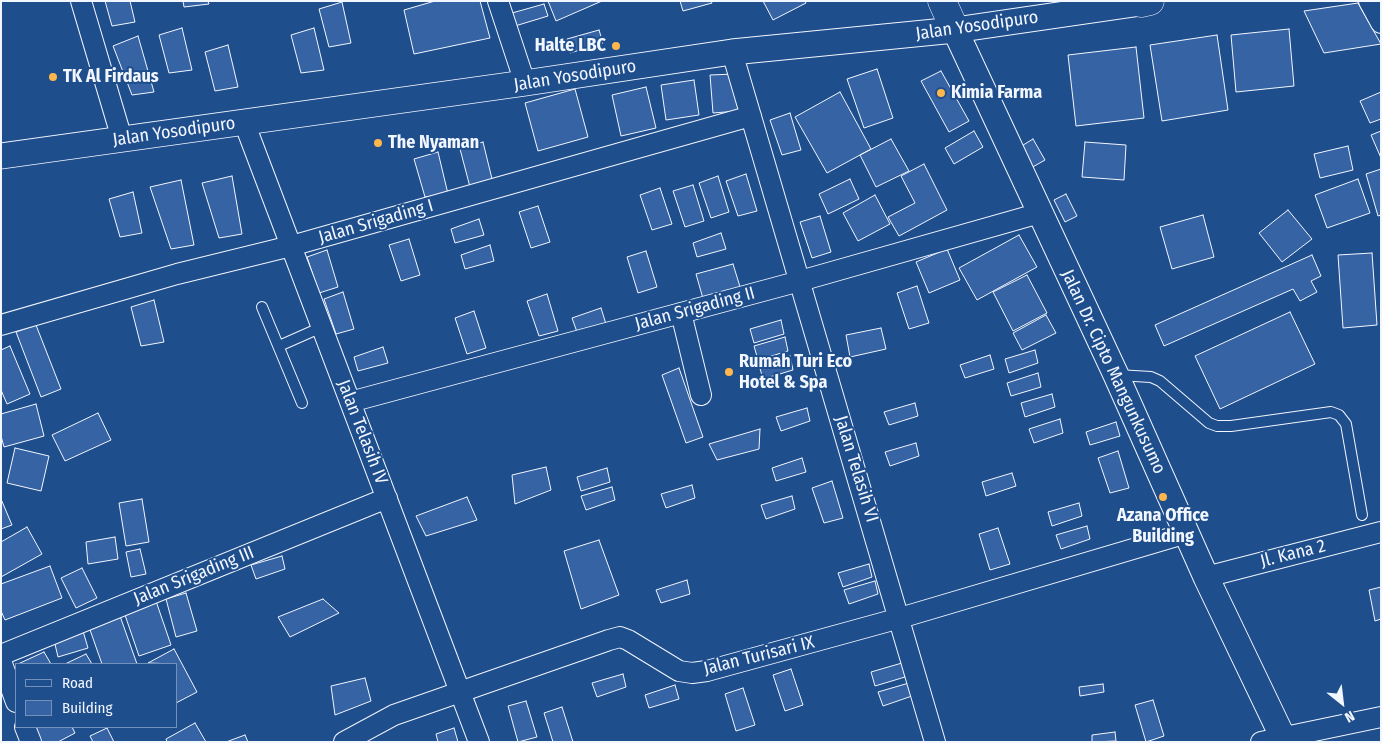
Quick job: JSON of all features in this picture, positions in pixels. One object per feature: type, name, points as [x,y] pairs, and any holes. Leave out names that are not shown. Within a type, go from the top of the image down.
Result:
[{"type":"main road","name":"Jalan Dr. Cipto Mangunkusumo","points":[[942,1],[955,30]]},
{"type":"street","points":[[80,1],[122,139]]},
{"type":"street","points":[[498,1],[525,84]]},
{"type":"street","points":[[1369,1],[1381,23]]},
{"type":"street","name":"Jalan Yosodipuro","points":[[1,156],[525,84],[732,52],[955,30],[1144,2]]},
{"type":"street","name":"Jalan Dr. Cipto Mangunkusumo","points":[[955,30],[1187,533],[1276,740]]},
{"type":"street","name":"Jalan Telasih VI","points":[[732,52],[935,742]]},
{"type":"street","name":"Jalan Srigading I","points":[[1,325],[177,274],[291,246],[751,116]]},
{"type":"street","name":"Jalan Telasih IV","points":[[244,122],[479,742]]},
{"type":"street","name":"Jalan Srigading II","points":[[350,402],[800,281],[1040,213]]},
{"type":"street","points":[[681,313],[701,395]]},
{"type":"street","name":"Jalan Srigading III","points":[[1,655],[387,498]]},
{"type":"street","name":"Jl. Kana 2","points":[[1206,577],[1381,532]]},
{"type":"street","name":"Jalan Turisari IX","points":[[344,742],[394,715],[620,637],[679,671],[692,673],[716,669],[900,618],[1187,533]]},
{"type":"street","points":[[1,661],[15,699]]},
{"type":"street","points":[[1276,740],[1381,717]]},
{"type":"street","points":[[25,728],[31,742]]},
{"type":"lane","points":[[262,307],[302,403]]},
{"type":"lane","points":[[278,346],[322,327]]},
{"type":"lane","points":[[1116,376],[1151,376],[1160,381],[1209,423],[1217,426],[1231,426],[1331,412],[1339,415],[1346,424],[1362,515]]},
{"type":"building","points":[[105,1],[130,1],[135,22],[112,26]]},
{"type":"building","points":[[183,1],[208,1],[209,4],[184,7]]},
{"type":"building","points":[[435,1],[480,1],[490,38],[414,54],[404,10]]},
{"type":"building","points":[[548,1],[602,1],[556,21]]},
{"type":"building","points":[[680,1],[711,1],[712,3],[683,11]]},
{"type":"building","points":[[763,1],[805,1],[806,3],[773,20]]},
{"type":"building","points":[[342,2],[351,43],[329,47],[319,9]]},
{"type":"building","points":[[1358,3],[1381,44],[1324,53],[1304,11]]},
{"type":"building","points":[[544,4],[548,16],[515,26],[512,13]]},
{"type":"building","points":[[182,28],[192,70],[169,73],[159,35]]},
{"type":"building","points":[[314,28],[324,70],[301,73],[291,35]]},
{"type":"building","points":[[1289,29],[1294,86],[1236,92],[1231,35]]},
{"type":"building","points":[[599,30],[603,43],[570,53],[567,39]]},
{"type":"building","points":[[1217,35],[1228,110],[1162,121],[1150,45]]},
{"type":"building","points":[[138,36],[154,92],[132,95],[113,46]]},
{"type":"building","points":[[228,45],[238,87],[215,91],[205,52]]},
{"type":"building","points":[[1136,47],[1144,118],[1076,126],[1068,55]]},
{"type":"building","points":[[877,69],[893,118],[864,128],[847,79]]},
{"type":"building","points":[[941,71],[969,121],[949,132],[921,81]]},
{"type":"building","points":[[735,74],[738,111],[713,113],[710,75]]},
{"type":"building","points":[[694,80],[699,115],[666,120],[661,85]]},
{"type":"building","points":[[646,87],[656,128],[621,136],[612,95]]},
{"type":"building","points":[[575,89],[588,137],[538,151],[525,103]]},
{"type":"building","points":[[840,92],[871,149],[827,173],[795,117]]},
{"type":"building","points":[[1381,92],[1381,119],[1370,123],[1360,101]]},
{"type":"building","points":[[790,113],[801,150],[782,155],[770,120]]},
{"type":"building","points":[[974,131],[983,147],[954,164],[945,148]]},
{"type":"building","points":[[1381,131],[1381,158],[1371,135]]},
{"type":"building","points":[[891,139],[909,171],[876,187],[860,155]]},
{"type":"building","points":[[1033,139],[1045,160],[1031,168],[1020,147]]},
{"type":"building","points":[[483,142],[493,183],[470,187],[460,149]]},
{"type":"building","points":[[1085,142],[1126,145],[1124,180],[1082,177]]},
{"type":"building","points":[[1348,146],[1353,170],[1320,178],[1314,154]]},
{"type":"building","points":[[438,152],[448,194],[425,197],[414,159]]},
{"type":"building","points":[[924,164],[947,210],[899,236],[888,217],[915,203],[901,176]]},
{"type":"building","points":[[1381,169],[1381,215],[1378,216],[1366,174]]},
{"type":"building","points":[[746,174],[757,211],[738,216],[726,181]]},
{"type":"building","points":[[232,176],[242,234],[219,238],[202,183]]},
{"type":"building","points":[[718,176],[729,212],[711,218],[699,183]]},
{"type":"building","points":[[850,179],[859,199],[828,214],[819,194]]},
{"type":"building","points":[[1358,179],[1370,213],[1327,228],[1315,195]]},
{"type":"building","points":[[181,180],[194,245],[171,249],[150,187]]},
{"type":"building","points":[[693,185],[704,221],[685,227],[673,191]]},
{"type":"building","points":[[660,188],[672,224],[652,230],[640,195]]},
{"type":"building","points":[[133,192],[142,233],[120,237],[109,199]]},
{"type":"building","points":[[1066,194],[1077,216],[1065,222],[1054,200]]},
{"type":"building","points":[[875,195],[890,224],[858,241],[843,213]]},
{"type":"building","points":[[538,206],[550,242],[531,248],[519,212]]},
{"type":"building","points":[[1288,210],[1312,239],[1282,262],[1259,233]]},
{"type":"building","points":[[1203,215],[1214,257],[1172,269],[1160,227]]},
{"type":"building","points":[[820,216],[831,252],[812,258],[800,222]]},
{"type":"building","points":[[479,219],[484,235],[455,243],[451,229]]},
{"type":"building","points":[[721,233],[726,249],[697,257],[693,243]]},
{"type":"building","points":[[1019,235],[1037,267],[977,300],[959,268]]},
{"type":"building","points":[[409,239],[420,275],[401,281],[389,245]]},
{"type":"building","points":[[490,245],[494,261],[465,269],[461,255]]},
{"type":"building","points":[[947,249],[960,280],[929,293],[916,262]]},
{"type":"building","points":[[327,250],[338,287],[319,293],[307,257]]},
{"type":"building","points":[[646,251],[657,287],[638,293],[627,257]]},
{"type":"building","points":[[1372,253],[1377,325],[1343,328],[1338,255]]},
{"type":"building","points":[[1312,255],[1321,276],[1311,281],[1317,292],[1300,301],[1293,289],[1164,346],[1155,325]]},
{"type":"building","points":[[733,264],[741,290],[704,302],[696,274]]},
{"type":"building","points":[[1027,275],[1047,313],[1013,331],[993,292]]},
{"type":"building","points":[[917,286],[929,323],[909,329],[897,293]]},
{"type":"building","points":[[343,292],[354,329],[336,334],[324,299]]},
{"type":"building","points":[[547,294],[558,331],[539,336],[527,301]]},
{"type":"building","points":[[154,300],[164,342],[141,346],[131,307]]},
{"type":"building","points":[[601,308],[606,324],[577,332],[572,318]]},
{"type":"building","points":[[474,311],[486,348],[467,354],[455,318]]},
{"type":"building","points":[[1290,312],[1315,364],[1220,409],[1195,356]]},
{"type":"building","points":[[1046,315],[1056,333],[1022,350],[1013,333]]},
{"type":"building","points":[[781,320],[784,334],[754,343],[750,329]]},
{"type":"building","points":[[36,325],[61,389],[41,397],[16,332]]},
{"type":"building","points":[[881,328],[886,349],[850,357],[846,335]]},
{"type":"building","points":[[785,337],[788,351],[758,360],[754,346]]},
{"type":"building","points":[[10,346],[30,394],[7,404],[1,390],[1,350]]},
{"type":"building","points":[[383,347],[388,363],[358,371],[354,357]]},
{"type":"building","points":[[1035,350],[1038,363],[1009,373],[1005,359]]},
{"type":"building","points":[[990,355],[994,369],[965,378],[960,365]]},
{"type":"building","points":[[790,356],[793,370],[763,379],[759,365]]},
{"type":"building","points":[[679,368],[703,437],[686,443],[662,375]]},
{"type":"building","points":[[1038,373],[1041,387],[1011,396],[1007,383]]},
{"type":"building","points":[[1052,394],[1055,407],[1025,417],[1021,403]]},
{"type":"building","points":[[915,403],[918,416],[889,425],[884,412]]},
{"type":"building","points":[[36,404],[44,436],[4,447],[1,436],[1,414]]},
{"type":"building","points":[[807,408],[810,421],[781,431],[776,417]]},
{"type":"building","points":[[98,413],[111,440],[65,461],[52,435]]},
{"type":"building","points":[[1060,419],[1063,433],[1034,443],[1029,429]]},
{"type":"building","points":[[1116,422],[1120,436],[1090,445],[1086,432]]},
{"type":"building","points":[[760,429],[759,449],[717,460],[709,444]]},
{"type":"building","points":[[916,443],[919,456],[890,466],[885,452]]},
{"type":"building","points":[[15,448],[49,456],[41,491],[7,483]]},
{"type":"building","points":[[1118,451],[1129,488],[1110,493],[1098,458]]},
{"type":"building","points":[[802,458],[806,472],[776,481],[772,468]]},
{"type":"building","points":[[546,467],[551,490],[515,504],[512,475]]},
{"type":"building","points":[[607,468],[610,482],[581,491],[577,477]]},
{"type":"building","points":[[1012,473],[1016,486],[986,496],[982,482]]},
{"type":"building","points":[[832,481],[843,518],[824,523],[812,488]]},
{"type":"building","points":[[692,485],[695,498],[666,508],[661,494]]},
{"type":"building","points":[[612,487],[615,500],[586,510],[581,496]]},
{"type":"building","points":[[792,496],[795,509],[766,519],[761,505]]},
{"type":"building","points":[[467,497],[477,520],[426,536],[416,516]]},
{"type":"building","points":[[1,499],[12,525],[1,529]]},
{"type":"building","points":[[142,499],[149,542],[126,546],[119,503]]},
{"type":"building","points":[[1079,503],[1082,516],[1052,526],[1048,512]]},
{"type":"building","points":[[1087,526],[1090,539],[1061,549],[1056,535]]},
{"type":"building","points":[[27,527],[42,554],[1,577],[1,542]]},
{"type":"building","points":[[998,528],[1010,564],[990,570],[979,534]]},
{"type":"building","points":[[115,537],[118,559],[88,564],[86,542]]},
{"type":"building","points":[[599,540],[619,595],[581,609],[564,551]]},
{"type":"building","points":[[140,549],[146,574],[131,577],[126,552]]},
{"type":"building","points":[[282,556],[285,569],[256,579],[251,565]]},
{"type":"building","points":[[869,564],[872,577],[843,587],[838,573]]},
{"type":"building","points":[[50,566],[62,598],[5,620],[1,611],[1,584]]},
{"type":"building","points":[[82,568],[97,598],[76,608],[61,578]]},
{"type":"building","points":[[687,580],[690,594],[661,603],[656,590]]},
{"type":"building","points":[[875,581],[878,594],[849,604],[844,590]]},
{"type":"building","points":[[1381,587],[1381,619],[1375,621],[1369,590]]},
{"type":"building","points":[[186,593],[197,631],[176,637],[166,599]]},
{"type":"building","points":[[323,599],[339,613],[290,637],[278,617]]},
{"type":"building","points":[[156,601],[171,645],[139,656],[124,612]]},
{"type":"building","points":[[120,616],[137,663],[102,663],[89,627]]},
{"type":"building","points":[[83,631],[88,648],[58,657],[54,640]]},
{"type":"building","points":[[174,649],[197,692],[178,702],[178,663],[148,663]]},
{"type":"building","points":[[44,652],[50,663],[20,663]]},
{"type":"building","points":[[86,654],[91,663],[67,663]]},
{"type":"building","points":[[902,663],[905,677],[875,686],[871,672]]},
{"type":"building","points":[[791,669],[803,705],[785,711],[773,675]]},
{"type":"building","points":[[623,674],[626,687],[597,697],[592,683]]},
{"type":"building","points":[[365,678],[371,701],[335,715],[331,686]]},
{"type":"building","points":[[909,683],[912,696],[883,706],[878,692]]},
{"type":"building","points":[[1103,684],[1104,692],[1080,696],[1079,687]]},
{"type":"building","points":[[675,685],[679,699],[649,708],[645,695]]},
{"type":"building","points":[[743,688],[755,725],[736,731],[725,694]]},
{"type":"building","points":[[1153,700],[1164,736],[1146,742],[1135,705]]},
{"type":"building","points":[[526,701],[537,737],[518,742],[508,706]]},
{"type":"building","points":[[562,707],[573,742],[553,742],[544,713]]},
{"type":"building","points":[[195,723],[206,742],[167,742],[166,739]]},
{"type":"building","points":[[34,728],[72,728],[75,733],[58,742],[41,742]]},
{"type":"building","points":[[107,728],[114,742],[93,742],[90,736]]},
{"type":"building","points":[[454,728],[458,742],[438,742],[436,734]]},
{"type":"building","points":[[1115,732],[1116,741],[1092,742],[1092,735]]},
{"type":"building","points":[[245,735],[248,742],[226,742]]},
{"type":"place","name":"Halte LBC","points":[[616,46]]},
{"type":"place","name":"TK Al Firdaus","points":[[53,77]]},
{"type":"place","name":"Kimia Farma","points":[[941,93]]},
{"type":"place","name":"The Nyaman","points":[[378,143]]},
{"type":"place","name":"Rumah Turi Eco Hotel & Spa","points":[[729,372]]},
{"type":"place","name":"Azana Office Building","points":[[1163,497]]}]
